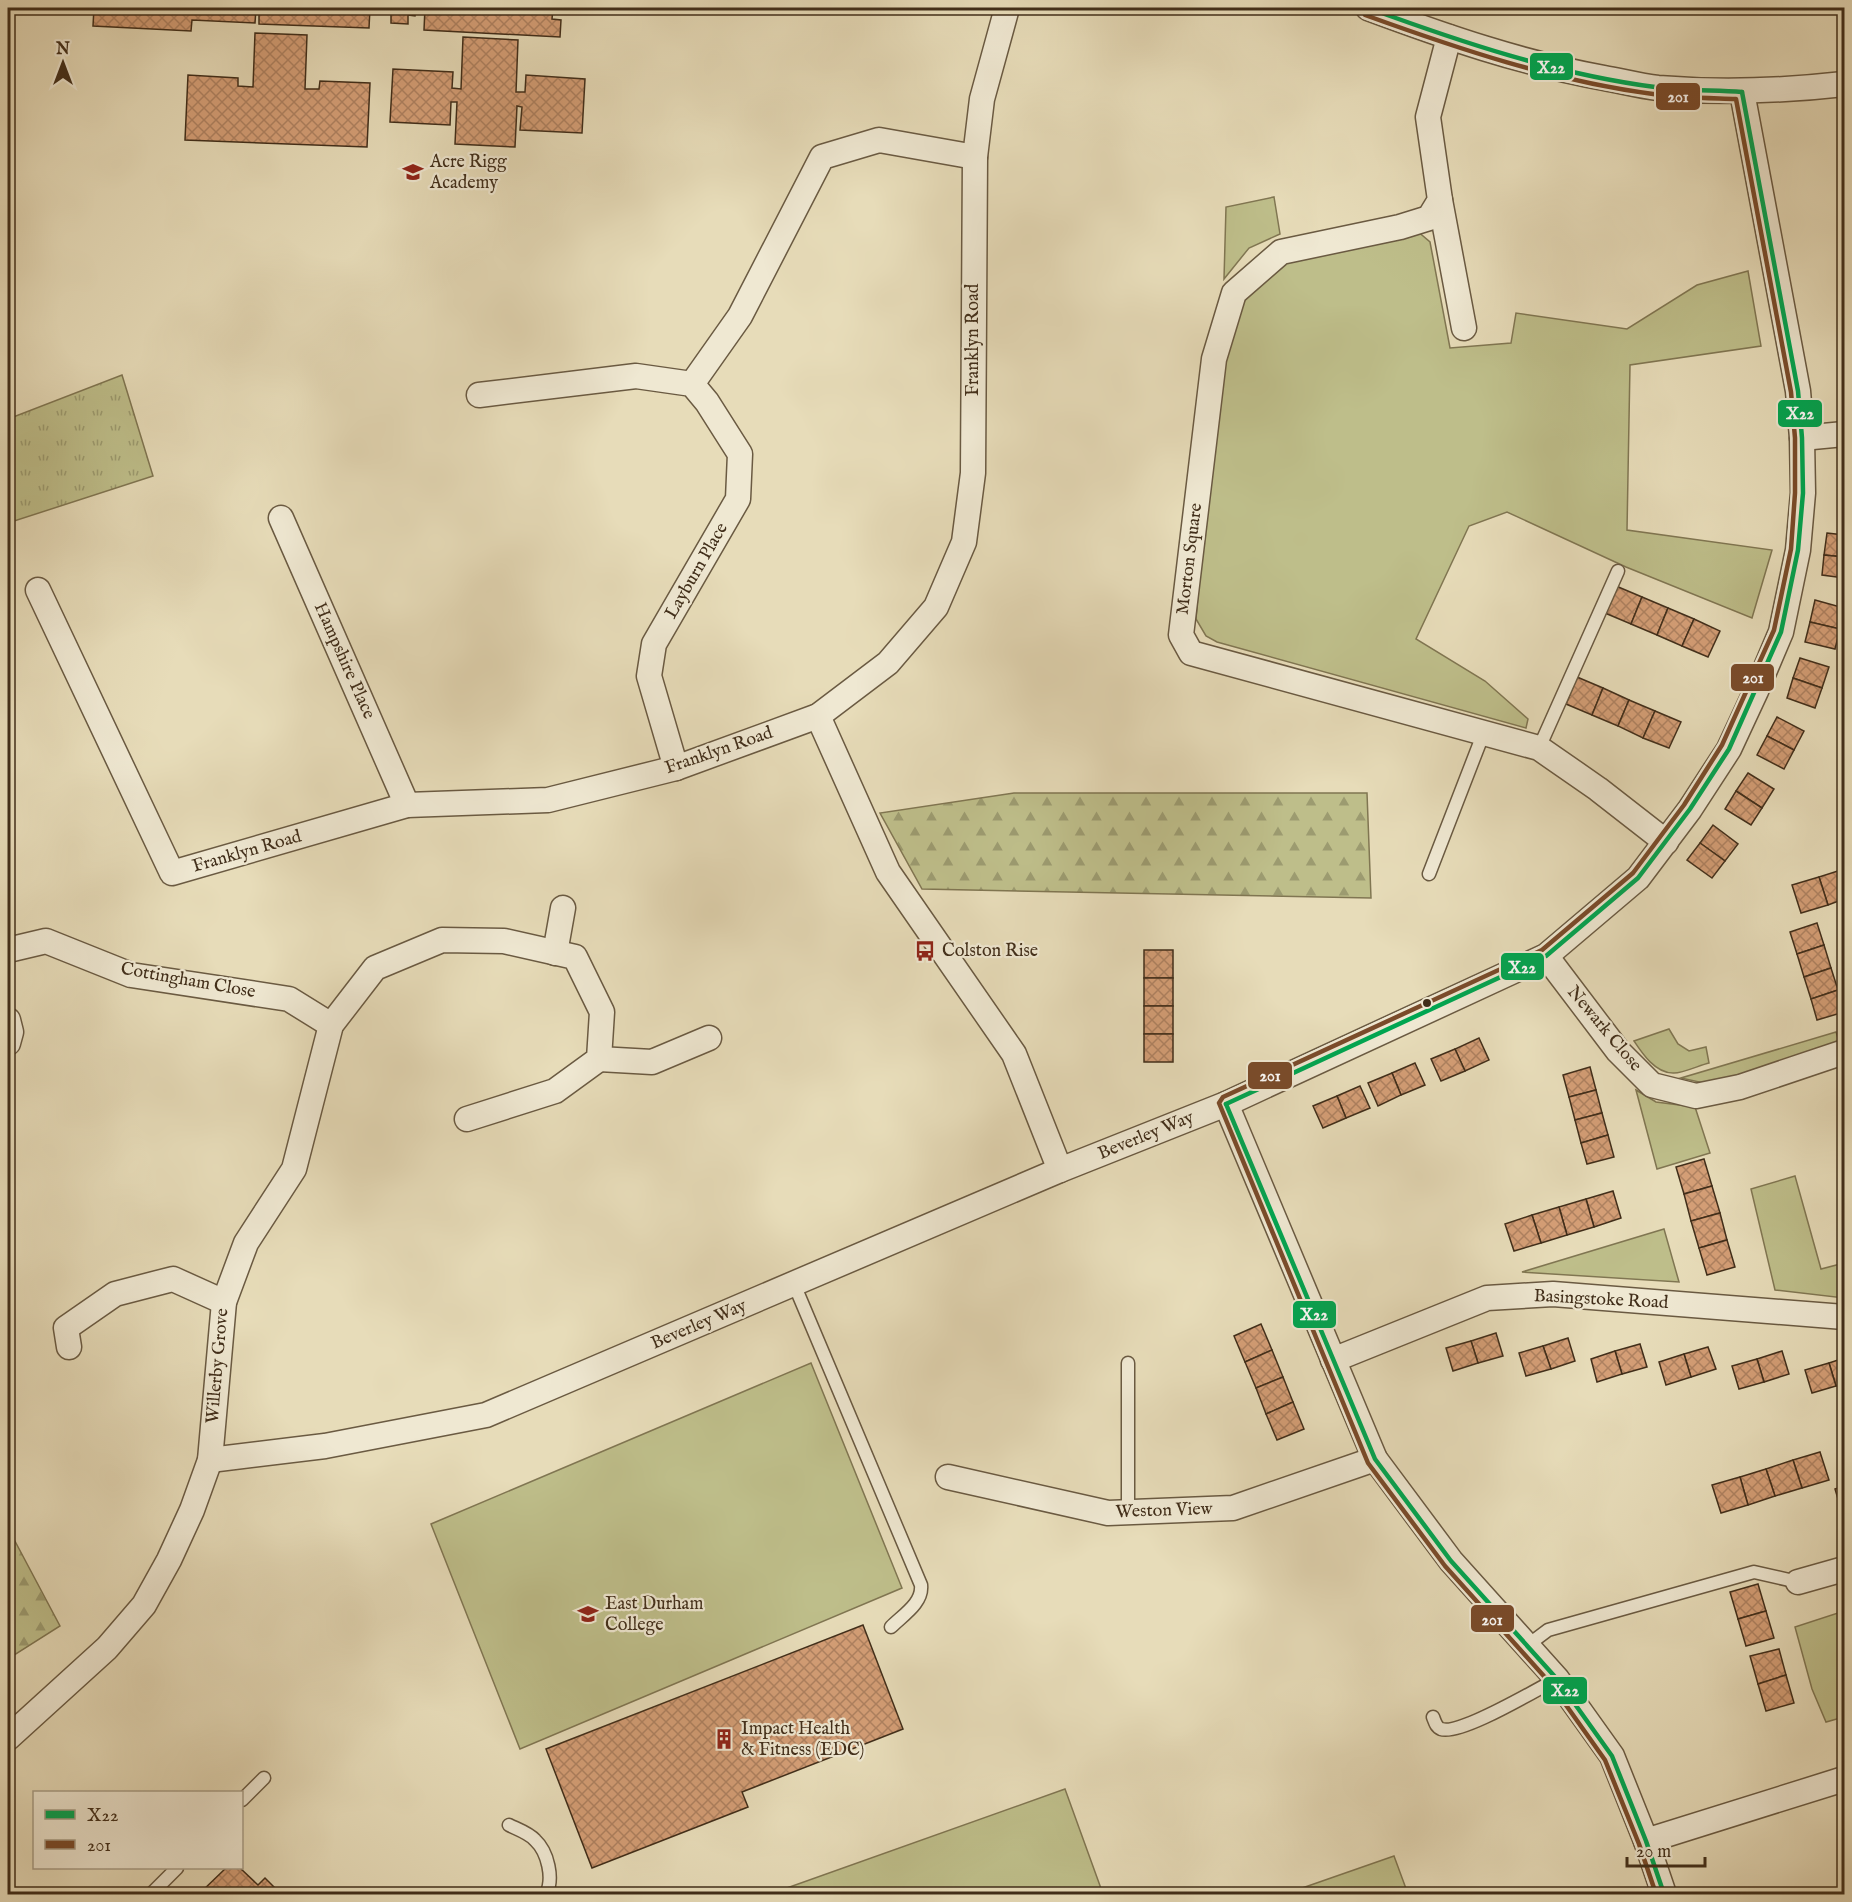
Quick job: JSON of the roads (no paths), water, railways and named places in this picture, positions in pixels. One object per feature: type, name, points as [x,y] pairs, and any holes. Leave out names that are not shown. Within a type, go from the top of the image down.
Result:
[{"type":"street","name":"Franklyn Road","points":[[38,590],[172,873],[407,805],[548,800],[676,768],[818,716],[888,663],[936,606],[964,542],[972,473],[975,157],[982,99],[1007,8]]},
{"type":"street","points":[[1368,8],[1449,37],[1551,68],[1644,86],[1742,92],[1845,84]]},
{"type":"street","points":[[1449,37],[1428,117],[1440,200],[1464,328]]},
{"type":"street","name":"Beverley Way","points":[[210,1460],[325,1446],[486,1415],[1060,1170],[1226,1104],[1546,956],[1638,878],[1690,809],[1729,749],[1781,632],[1798,550],[1803,493],[1798,391],[1742,92]]},
{"type":"street","points":[[478,395],[636,376],[692,384],[740,316],[822,157],[879,140],[975,157]]},
{"type":"street","name":"Morton Square","points":[[1440,200],[1429,218],[1281,252],[1234,293],[1214,358],[1181,635],[1191,653],[1539,748],[1598,789],[1666,842]]},
{"type":"street","name":"Layburn Place","points":[[676,768],[649,676],[654,644],[738,499],[740,454],[707,402],[692,384]]},
{"type":"street","points":[[1802,438],[1845,434]]},
{"type":"street","name":"Hampshire Place","points":[[281,518],[407,805]]},
{"type":"street","points":[[818,716],[888,872],[1014,1054],[1060,1170]]},
{"type":"street","points":[[555,953],[563,908]]},
{"type":"street","name":"Willerby Grove","points":[[8,1738],[107,1648],[144,1605],[169,1560],[192,1510],[210,1460],[224,1302],[246,1243],[294,1169],[331,1025],[375,968],[442,940],[504,941],[575,957],[602,1012],[599,1059]]},
{"type":"street","name":"Cottingham Close","points":[[8,950],[46,942],[131,975],[289,999],[331,1025]]},
{"type":"street","name":"Newark Close","points":[[1546,956],[1618,1051],[1652,1085],[1696,1096],[1740,1087],[1845,1052]]},
{"type":"street","points":[[8,1020],[11,1032],[8,1043]]},
{"type":"street","points":[[466,1119],[555,1091],[599,1059],[652,1062],[709,1038]]},
{"type":"street","points":[[1226,1104],[1375,1459],[1451,1561],[1557,1679],[1612,1756],[1646,1841],[1664,1894]]},
{"type":"street","points":[[69,1347],[66,1328],[115,1294],[174,1279],[224,1302]]},
{"type":"street","name":"Basingstoke Road","points":[[1333,1360],[1487,1298],[1553,1294],[1845,1317]]},
{"type":"street","name":"Weston View","points":[[948,1477],[1108,1513],[1233,1508],[1375,1459]]},
{"type":"street","points":[[1798,1582],[1845,1569]]},
{"type":"street","points":[[1646,1841],[1845,1779]]},
{"type":"lane","points":[[1539,748],[1618,571]]},
{"type":"lane","points":[[1429,874],[1484,732]]},
{"type":"lane","points":[[794,1284],[921,1586],[922,1592],[918,1601],[891,1627]]},
{"type":"lane","points":[[1128,1363],[1128,1512]]},
{"type":"lane","points":[[1528,1645],[1548,1630],[1754,1572],[1798,1582]]},
{"type":"lane","points":[[1433,1718],[1441,1729],[1454,1729],[1473,1723],[1557,1679]]},
{"type":"lane","points":[[243,1799],[264,1778]]},
{"type":"lane","points":[[509,1825],[535,1839],[550,1866],[546,1894]]},
{"type":"lane","points":[[151,1894],[176,1869]]},
{"type":"place","name":"Acre Rigg Academy","points":[[413,172]]},
{"type":"place","name":"Colston Rise","points":[[925,951]]},
{"type":"place","name":"East Durham College","points":[[588,1614]]},
{"type":"place","name":"Impact Health & Fitness (EDC)","points":[[724,1739]]}]
